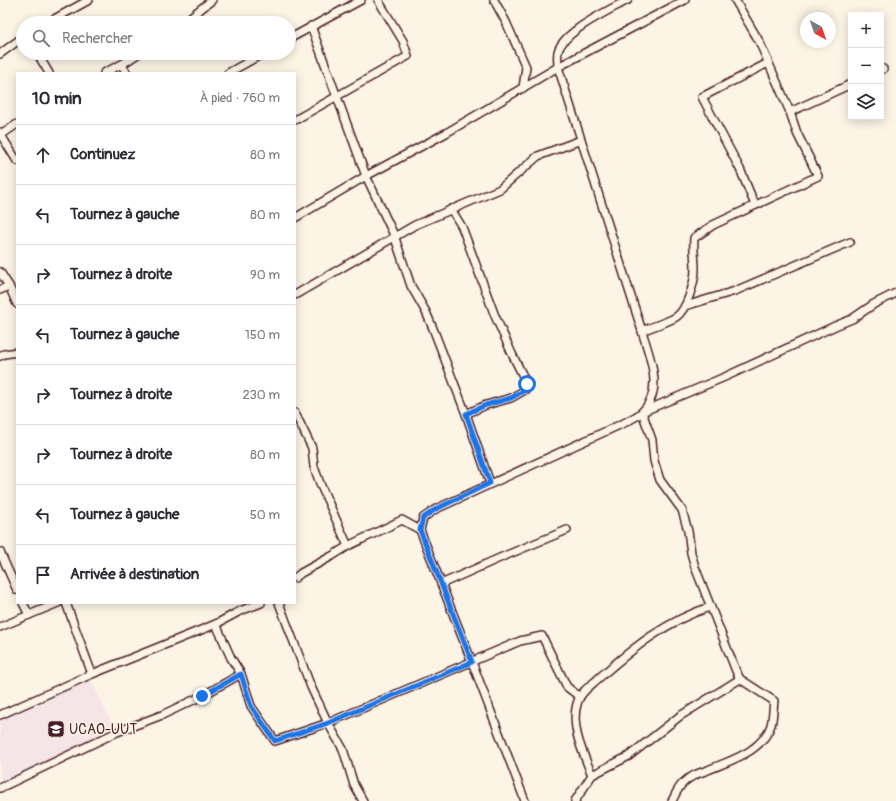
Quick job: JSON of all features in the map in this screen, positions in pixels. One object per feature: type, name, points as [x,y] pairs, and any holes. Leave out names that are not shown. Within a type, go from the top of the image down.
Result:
[{"type":"street","points":[[60,16],[89,0]]},
{"type":"street","points":[[193,16],[212,0]]},
{"type":"street","points":[[296,35],[361,0]]},
{"type":"street","points":[[296,119],[408,56],[403,40],[378,0]]},
{"type":"street","points":[[494,0],[506,22],[526,67],[523,88]]},
{"type":"street","points":[[628,0],[597,17],[566,37],[558,51],[558,67],[642,331],[654,375],[654,390],[642,412]]},
{"type":"street","points":[[296,217],[366,176],[446,133],[558,67],[686,0]]},
{"type":"street","points":[[642,331],[677,316],[685,306],[695,270],[693,248],[694,238],[712,225],[818,176],[797,134],[790,112],[759,41],[735,0]]},
{"type":"street","points":[[311,26],[366,176],[395,237],[411,286],[430,320],[466,414],[490,483]]},
{"type":"street","points":[[0,54],[16,42]]},
{"type":"street","points":[[41,60],[48,72]]},
{"type":"street","points":[[106,72],[128,60]]},
{"type":"street","points":[[230,72],[251,60]]},
{"type":"street","points":[[124,63],[126,72]]},
{"type":"street","points":[[755,205],[740,169],[702,97],[768,63]]},
{"type":"street","points":[[790,112],[848,85]]},
{"type":"street","points":[[16,125],[0,134],[16,159]]},
{"type":"street","points":[[296,294],[415,225],[500,189],[538,156],[581,140]]},
{"type":"street","points":[[451,209],[462,227],[495,316],[527,384],[525,390],[511,398],[486,405],[466,414]]},
{"type":"street","points":[[685,306],[735,291],[850,242]]},
{"type":"street","points":[[0,272],[9,286],[16,302]]},
{"type":"street","points":[[0,290],[9,286]]},
{"type":"street","points":[[525,801],[420,530],[423,518],[436,509],[626,422],[642,412],[727,376],[852,319],[874,304],[896,293]]},
{"type":"street","points":[[0,356],[16,352]]},
{"type":"street","points":[[642,412],[652,440],[654,461],[660,480],[682,510],[688,531],[691,553],[710,608],[740,679],[774,701],[771,725],[759,744],[743,755],[688,779],[684,782],[672,801]]},
{"type":"street","points":[[298,422],[312,448],[314,467],[348,546]]},
{"type":"street","points":[[296,577],[348,546],[402,520],[420,530]]},
{"type":"street","points":[[441,584],[567,530]]},
{"type":"street","points":[[0,552],[16,588]]},
{"type":"street","points":[[24,604],[29,615]]},
{"type":"street","points":[[0,627],[56,604]]},
{"type":"street","points":[[66,604],[92,674]]},
{"type":"street","points":[[0,715],[92,674],[216,624],[240,611],[258,604]]},
{"type":"street","points":[[279,604],[311,688],[342,748],[354,785],[363,801]]},
{"type":"street","points":[[592,775],[579,743],[576,711],[580,697],[604,674],[653,634],[687,616],[710,608]]},
{"type":"street","points":[[216,624],[231,658],[241,674],[251,706],[275,741],[328,723],[520,641],[542,636],[567,687],[580,697]]},
{"type":"street","points":[[0,788],[118,732],[162,715],[202,696],[241,674]]},
{"type":"street","points":[[575,801],[592,775],[629,756],[680,716],[740,679]]},
{"type":"shaded area","name":"UCAO-UUT","points":[[90,678],[113,726],[111,732],[0,782],[0,717]]},
{"type":"place","name":"UCAO-UUT","points":[[56,729]]},
{"type":"route","points":[[202,696],[241,674],[251,706],[275,741],[328,723],[472,662],[420,530],[423,518],[436,509],[490,483],[466,414],[486,405],[511,398],[525,390],[527,384]]}]
